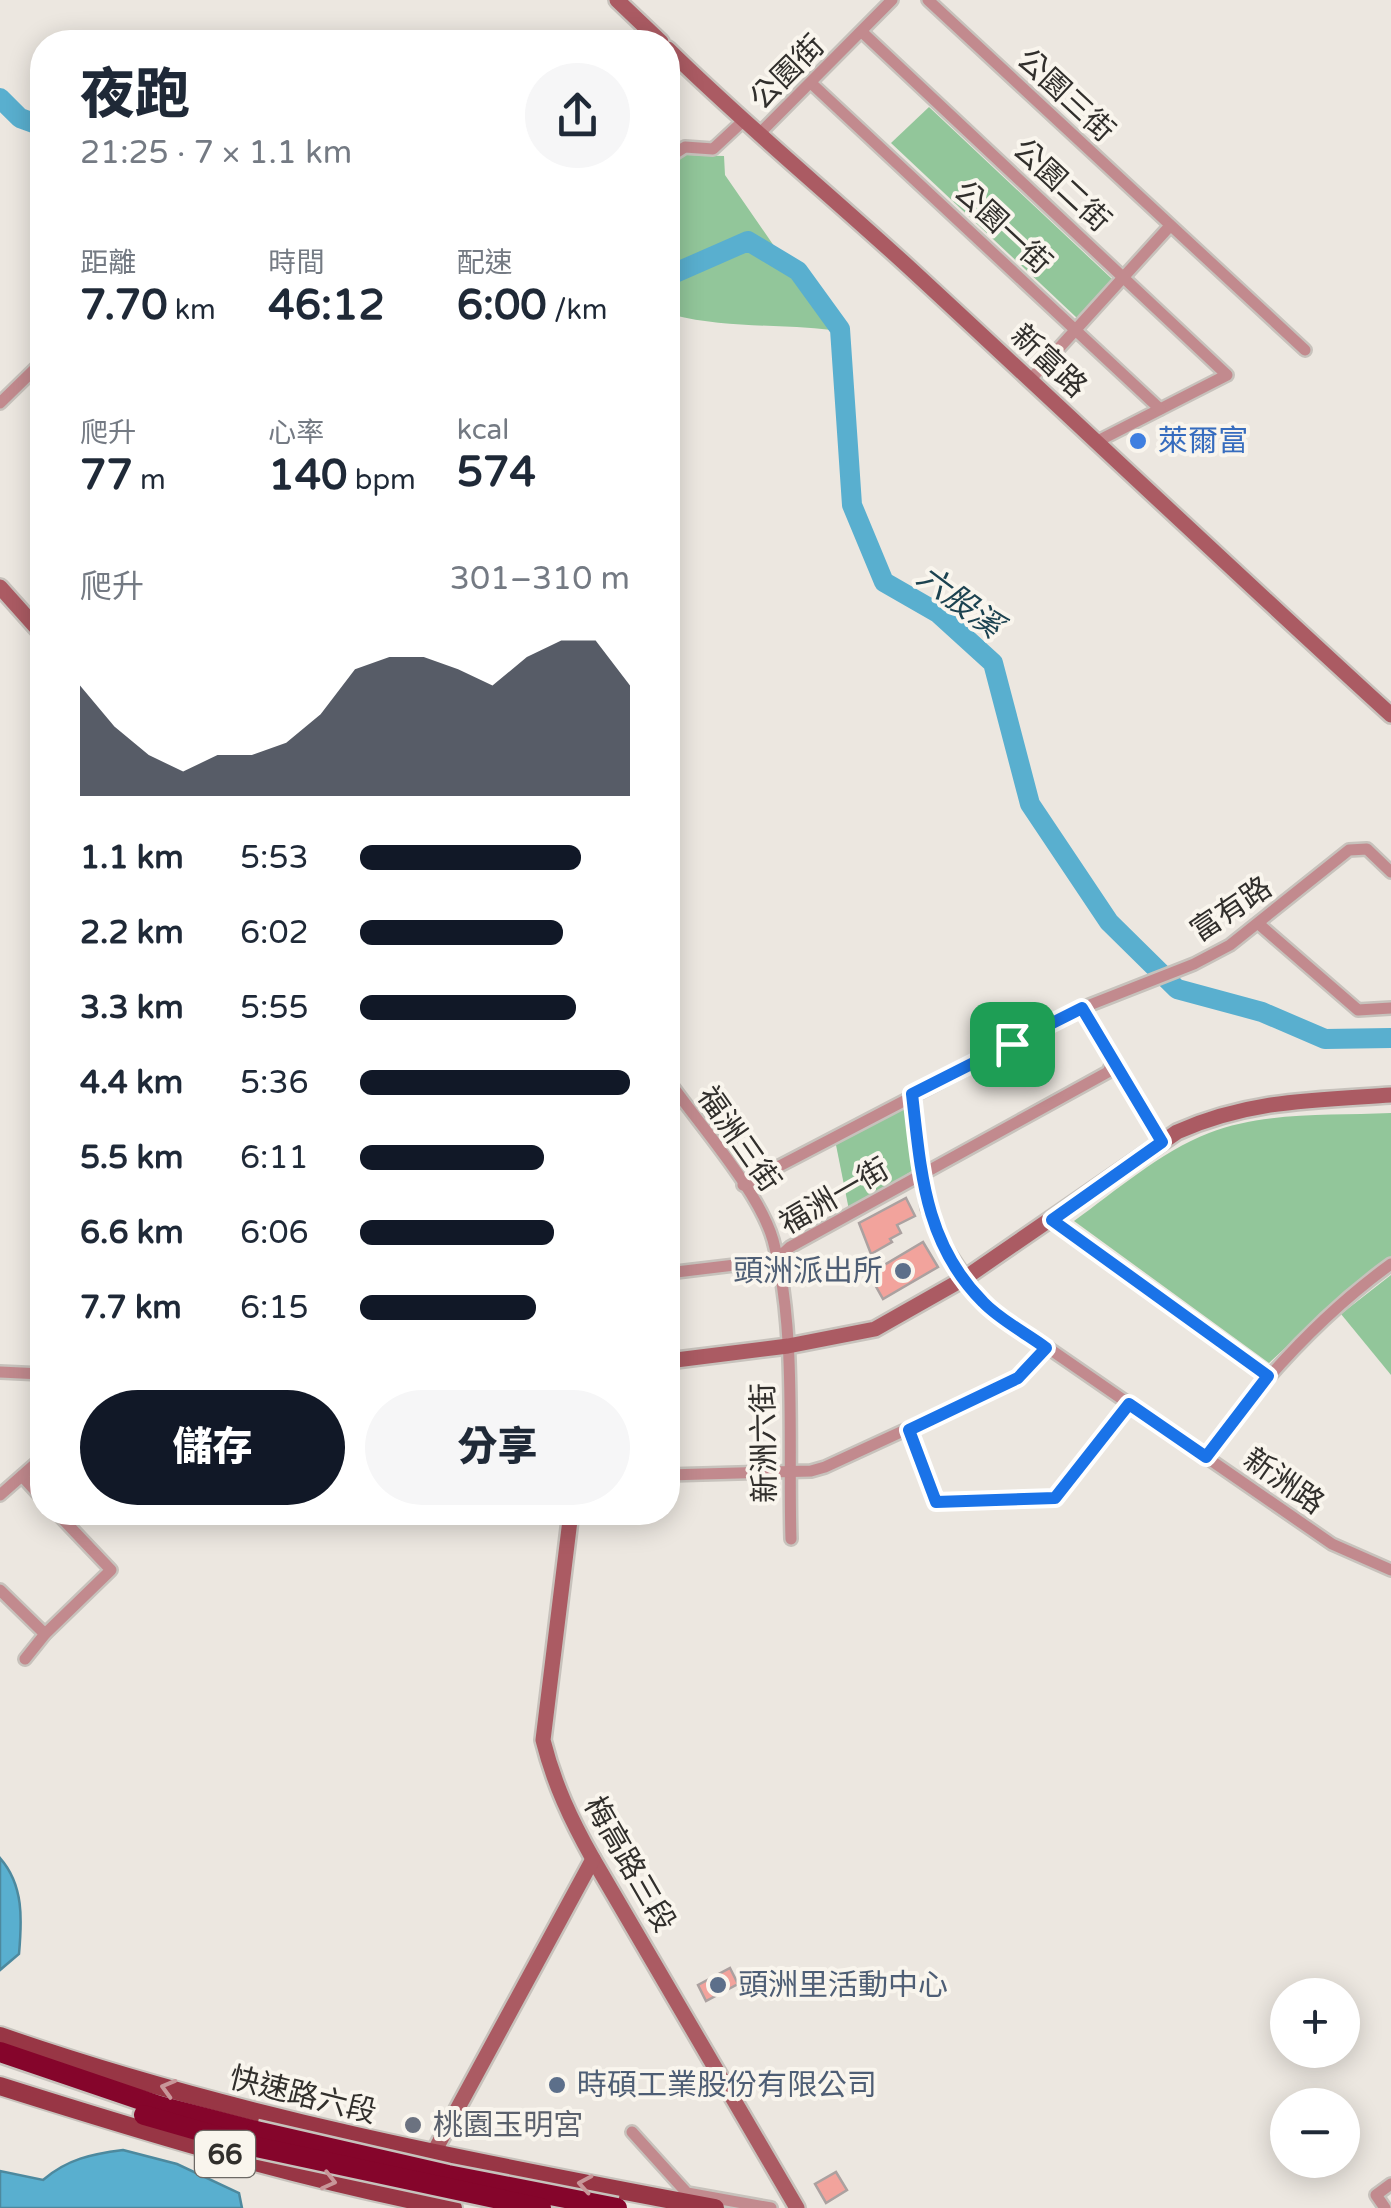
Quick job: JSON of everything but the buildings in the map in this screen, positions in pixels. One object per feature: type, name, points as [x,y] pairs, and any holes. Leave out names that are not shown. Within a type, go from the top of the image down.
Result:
[{"type":"highway","name":"66","points":[[0,2052],[159,2106],[240,2127],[448,2175],[617,2208]]},
{"type":"highway","name":"66","points":[[0,2066],[150,2118],[252,2146],[541,2208]]},
{"type":"main road","name":"快速路六段","points":[[0,2036],[230,2106],[432,2156],[715,2208]]},
{"type":"main road","name":"66","points":[[0,2086],[180,2143],[407,2204],[453,2208]]},
{"type":"street","points":[[617,0],[648,30]]},
{"type":"street","name":"公園街","points":[[758,136],[892,0]]},
{"type":"street","name":"公園三街","points":[[928,0],[1306,350]]},
{"type":"street","name":"公園二街","points":[[862,32],[1227,374],[1160,409]]},
{"type":"street","name":"新富路","points":[[680,61],[742,122],[1030,380],[1391,715]]},
{"type":"street","name":"公園一街","points":[[811,83],[1160,409]]},
{"type":"street","points":[[680,150],[685,147],[713,149],[742,122]]},
{"type":"street","points":[[1030,380],[1169,227]]},
{"type":"street","points":[[0,402],[30,373]]},
{"type":"street","points":[[1096,442],[1160,409]]},
{"type":"street","points":[[0,587],[30,621]]},
{"type":"street","name":"富有路","points":[[743,1186],[1082,1008],[1194,964],[1260,924],[1349,850],[1367,849],[1391,872]]},
{"type":"street","points":[[1260,924],[1358,1010],[1391,1008]]},
{"type":"street","points":[[1082,1008],[1162,1142]]},
{"type":"street","name":"福洲一街","points":[[680,1272],[776,1260],[790,1248],[1108,1072],[1112,1060]]},
{"type":"street","name":"新洲路","points":[[912,1094],[933,1224],[983,1303],[1332,1544],[1391,1570]]},
{"type":"street","points":[[680,1360],[788,1346],[875,1329],[965,1278],[1162,1142],[1216,1114],[1262,1103],[1391,1095]]},
{"type":"street","name":"福洲三街","points":[[680,1097],[760,1209],[772,1239],[788,1346]]},
{"type":"street","points":[[1052,1220],[1268,1376]]},
{"type":"street","points":[[1206,1457],[1268,1376],[1345,1298],[1391,1264]]},
{"type":"street","name":"新洲六街","points":[[788,1346],[790,1539]]},
{"type":"street","points":[[680,1475],[789,1472],[826,1467],[1018,1378],[1046,1348]]},
{"type":"street","points":[[0,1372],[30,1373]]},
{"type":"street","points":[[909,1430],[936,1502],[1055,1498],[1129,1404]]},
{"type":"street","points":[[0,1496],[30,1469]]},
{"type":"street","points":[[22,1476],[30,1485]]},
{"type":"street","points":[[25,1659],[45,1634],[112,1570],[69,1525]]},
{"type":"street","name":"梅高路三段","points":[[569,1525],[544,1740],[564,1807],[797,2208]]},
{"type":"street","points":[[0,1590],[45,1634]]},
{"type":"street","points":[[407,2204],[593,1859]]},
{"type":"street","points":[[632,2132],[687,2193],[772,2208]]},
{"type":"street","points":[[1385,2208],[1376,2195],[1391,2184]]},
{"type":"green space","points":[[929,107],[1112,279],[1077,318],[891,143]]},
{"type":"green space","points":[[724,156],[725,175],[832,330],[680,316],[680,158]]},
{"type":"green space","points":[[900,1107],[908,1113],[912,1171],[849,1210],[835,1140]]},
{"type":"green space","points":[[1391,1113],[1391,1258],[1352,1286],[1269,1363],[1074,1221],[1156,1161],[1209,1133],[1275,1118]]},
{"type":"green space","points":[[1391,1275],[1391,1375],[1341,1314]]},
{"type":"water","points":[[0,1858],[14,1880],[21,1928],[19,1954],[0,1970]]},
{"type":"water","points":[[123,2150],[177,2164],[239,2193],[242,2208],[0,2208],[0,2171],[43,2180],[80,2159]]},
{"type":"waterway","name":"六股溪","points":[[0,98],[20,118],[30,122]]},
{"type":"waterway","name":"六股溪","points":[[680,271],[748,241],[798,271],[840,329],[852,505],[884,582],[938,613],[993,663],[1030,804],[1109,922],[1177,989],[1262,1012],[1325,1039],[1391,1038]]},
{"type":"place","name":"萊爾富","points":[[1138,441]]},
{"type":"place","name":"頭洲派出所","points":[[903,1271]]},
{"type":"place","name":"頭洲里活動中心","points":[[718,1985]]},
{"type":"place","name":"時碩工業股份有限公司","points":[[557,2085]]},
{"type":"place","name":"桃園玉明宮","points":[[413,2125]]},
{"type":"route","points":[[1082,1008],[1162,1142],[1052,1220],[1268,1376],[1206,1457],[1129,1404],[1055,1498],[936,1502],[909,1430],[1018,1378],[1046,1348],[983,1303],[943,1243],[923,1194],[912,1094],[1012,1044],[1082,1008]]}]
